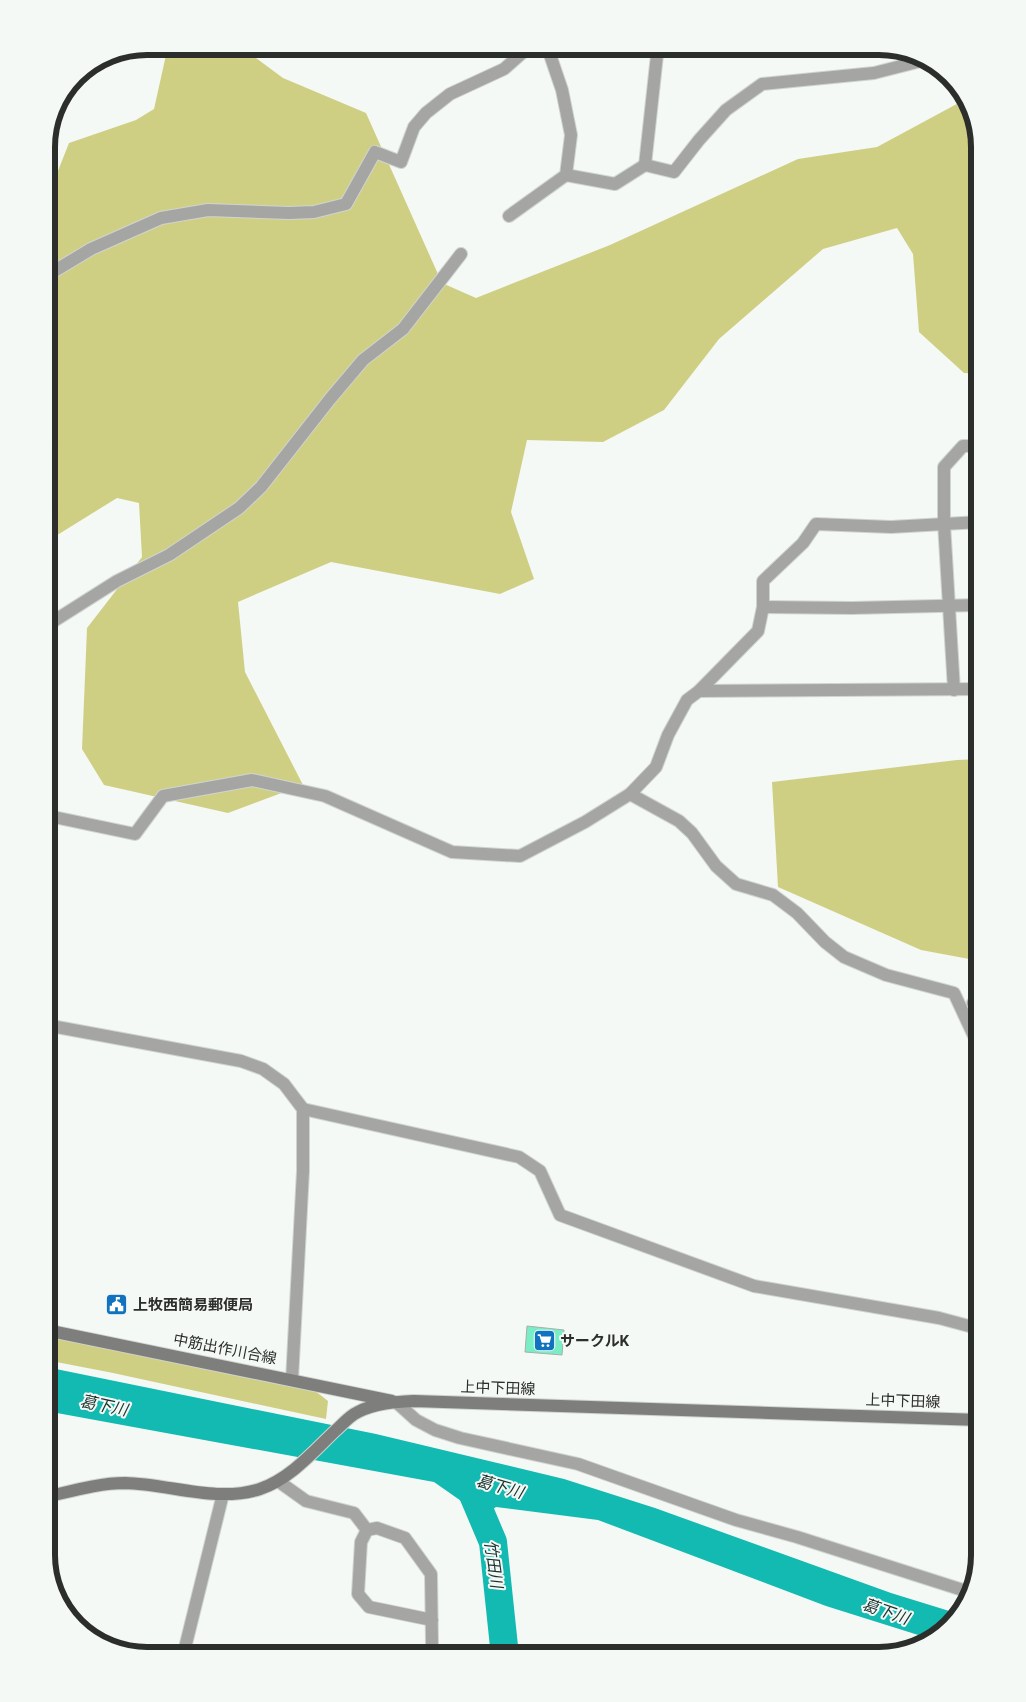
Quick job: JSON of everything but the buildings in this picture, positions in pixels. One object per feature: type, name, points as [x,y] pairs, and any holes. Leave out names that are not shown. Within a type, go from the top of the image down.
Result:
[{"type":"main road","name":"中筋出作川合線","points":[[55,1332],[396,1402]]},
{"type":"main road","name":"上中下田線","points":[[55,1494],[124,1483],[223,1494],[241,1494],[278,1481],[299,1465],[357,1412],[370,1407],[396,1402],[971,1420]]},
{"type":"street","points":[[55,271],[91,249],[161,218],[208,210],[281,213],[314,212],[346,204],[375,152],[401,162],[414,127],[426,113],[450,94],[504,68],[519,55]]},
{"type":"street","points":[[509,216],[566,174],[571,135],[562,90],[550,55]]},
{"type":"street","points":[[645,165],[657,55]]},
{"type":"street","points":[[566,174],[614,184],[645,165],[674,172],[726,110],[762,84],[874,73],[916,62]]},
{"type":"street","points":[[55,620],[116,582],[169,555],[239,508],[261,487],[363,360],[403,329],[461,254]]},
{"type":"street","points":[[954,690],[944,523],[944,467],[963,446],[971,446]]},
{"type":"street","points":[[55,817],[135,834],[163,796],[252,780],[326,796],[452,852],[520,856],[586,822],[630,794],[656,767],[668,735],[687,700],[700,691],[758,631],[763,607],[763,581],[803,543],[816,524],[891,527],[971,522]]},
{"type":"street","points":[[763,607],[971,605]]},
{"type":"street","points":[[700,691],[971,689]]},
{"type":"street","points":[[630,794],[678,821],[692,833],[716,866],[736,884],[772,895],[797,913],[825,942],[844,957],[886,975],[954,992],[971,1029]]},
{"type":"street","points":[[55,1027],[241,1061],[263,1069],[284,1084],[303,1109],[303,1171],[292,1380]]},
{"type":"street","points":[[303,1109],[519,1157],[540,1171],[560,1215],[754,1286],[939,1318],[971,1327]]},
{"type":"street","points":[[396,1402],[416,1420],[435,1430],[460,1438],[578,1464],[736,1520],[797,1537],[964,1590]]},
{"type":"street","points":[[278,1481],[306,1501],[354,1513],[367,1530]]},
{"type":"street","points":[[185,1647],[223,1494]]},
{"type":"street","points":[[367,1530],[377,1528],[404,1538],[431,1574],[432,1645]]},
{"type":"street","points":[[367,1530],[361,1542],[358,1594],[369,1607],[432,1620]]},
{"type":"shaded area","points":[[166,55],[252,55],[283,78],[366,113],[442,283],[476,298],[610,245],[798,159],[877,147],[960,102],[968,123],[971,147],[971,373],[964,373],[919,332],[913,254],[897,228],[823,249],[719,339],[664,410],[603,442],[527,440],[511,512],[534,579],[500,594],[331,562],[238,602],[245,672],[303,785],[228,813],[104,785],[82,749],[87,628],[142,557],[139,503],[117,498],[55,536],[55,178],[69,143],[136,120],[154,109]]},
{"type":"shaded area","points":[[971,759],[971,959],[921,950],[778,887],[772,782]]},
{"type":"shaded area","points":[[55,1337],[314,1390],[328,1401],[326,1419],[55,1362]]},
{"type":"water","name":"葛下川","points":[[55,1369],[376,1434],[564,1479],[655,1508],[891,1593],[951,1612],[940,1624],[923,1636],[826,1606],[598,1520],[496,1507],[476,1521],[464,1503],[434,1482],[55,1413]]},
{"type":"waterway","name":"竹田川","points":[[468,1483],[493,1542],[504,1647]]},
{"type":"place","name":"上牧西簡易郵便局","points":[[117,1305]]},
{"type":"place","name":"サークルK","points":[[544,1341]]}]
